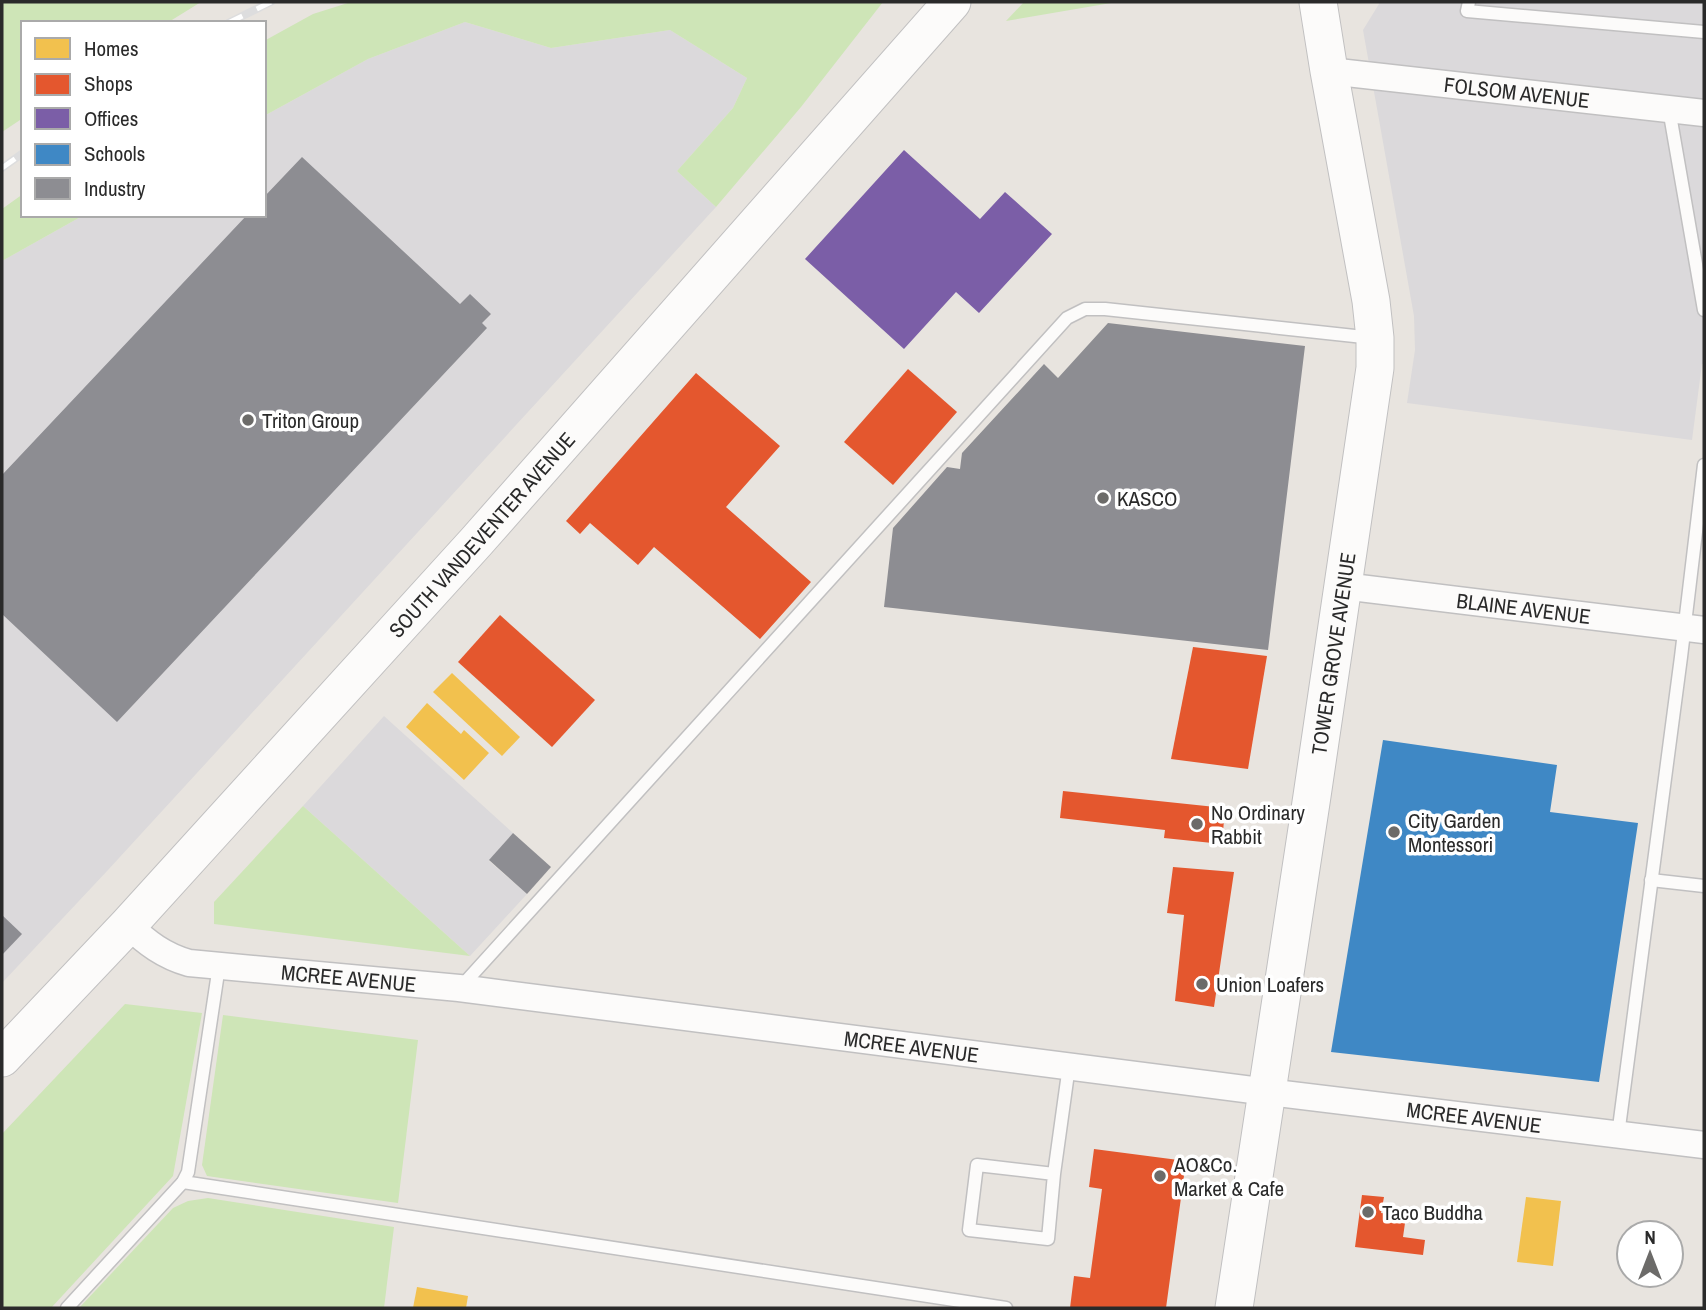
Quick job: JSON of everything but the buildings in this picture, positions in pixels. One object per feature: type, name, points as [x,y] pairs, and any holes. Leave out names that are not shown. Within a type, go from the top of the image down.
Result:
[{"type":"main road","name":"SOUTH VANDEVENTER AVENUE","points":[[2,1058],[128,925],[466,552],[952,2]]},
{"type":"main road","name":"TOWER GROVE AVENUE","points":[[1234,1308],[1375,368],[1371,301],[1319,3]]},
{"type":"street","name":"FOLSOM AVENUE","points":[[1329,71],[1704,113]]},
{"type":"street","name":"BLAINE AVENUE","points":[[1343,586],[1694,629]]},
{"type":"street","name":"MCREE AVENUE","points":[[128,925],[147,943],[189,963],[459,988],[1704,1145]]},
{"type":"lane","points":[[1469,2],[1467,11],[1704,32]]},
{"type":"lane","points":[[1669,109],[1704,310]]},
{"type":"lane","points":[[459,988],[1067,318],[1085,309],[1105,309],[1375,338]]},
{"type":"lane","points":[[1618,1135],[1651,880],[1694,629],[1704,465]]},
{"type":"lane","points":[[1651,880],[1704,886]]},
{"type":"lane","points":[[67,1308],[183,1182],[188,1172],[219,966]]},
{"type":"lane","points":[[1054,1174],[977,1165],[969,1230],[1048,1238],[1069,1066]]},
{"type":"lane","points":[[183,1182],[1006,1308]]},
{"type":"shaded area","points":[[1378,2],[1704,2],[1704,364],[1692,440],[1407,403],[1415,350],[1414,316],[1363,30]]},
{"type":"shaded area","points":[[465,22],[551,48],[670,30],[747,78],[733,108],[677,171],[716,207],[2,983],[2,261],[80,217],[266,217],[266,115],[368,59]]},
{"type":"shaded area","points":[[384,716],[513,833],[489,861],[527,894],[470,956],[303,806]]},
{"type":"green space","points":[[2,2],[201,2],[170,21],[21,21],[21,119],[2,132]]},
{"type":"green space","points":[[351,2],[883,2],[801,107],[716,207],[677,171],[733,108],[747,78],[670,30],[551,48],[465,22],[368,59],[266,115],[266,40],[313,14]]},
{"type":"green space","points":[[1024,2],[1117,2],[1006,21]]},
{"type":"green space","points":[[21,195],[21,217],[80,217],[2,261],[2,209]]},
{"type":"green space","points":[[303,806],[470,956],[214,924],[214,902]]},
{"type":"green space","points":[[125,1004],[202,1013],[173,1176],[51,1308],[2,1308],[2,1134]]},
{"type":"green space","points":[[223,1015],[418,1040],[398,1203],[207,1176],[202,1165]]},
{"type":"green space","points":[[208,1198],[394,1227],[384,1308],[79,1308],[173,1208],[188,1201]]},
{"type":"railway","points":[[232,21],[271,2]]},
{"type":"railway","points":[[2,168],[21,154]]},
{"type":"place","name":"Triton Group","points":[[248,420]]},
{"type":"place","name":"KASCO","points":[[1103,498]]},
{"type":"place","name":"No Ordinary Rabbit","points":[[1197,824]]},
{"type":"place","name":"City Garden Montessori","points":[[1394,832]]},
{"type":"place","name":"Union Loafers","points":[[1202,984]]},
{"type":"place","name":"AO&Co. Market & Cafe","points":[[1160,1176]]},
{"type":"place","name":"Taco Buddha","points":[[1368,1212]]}]
